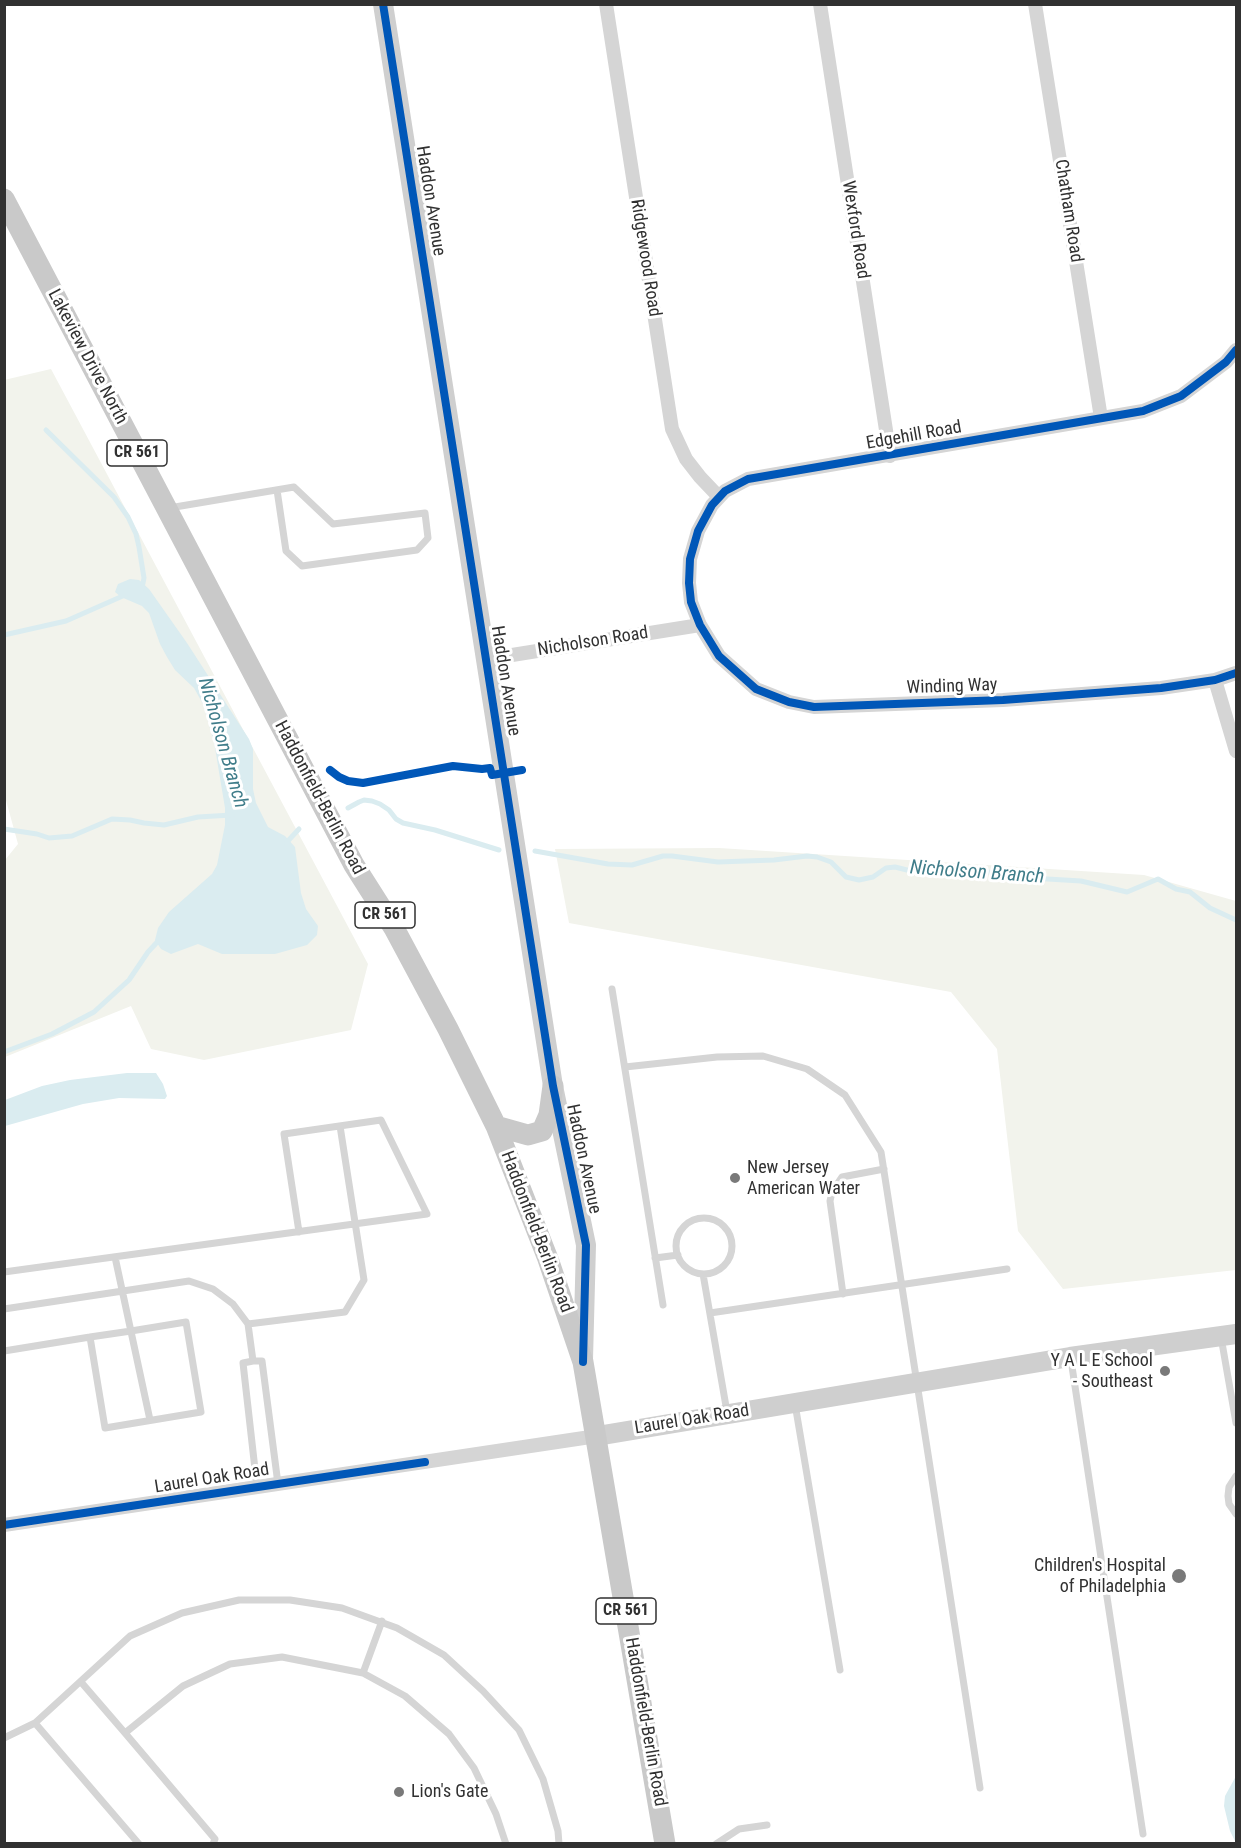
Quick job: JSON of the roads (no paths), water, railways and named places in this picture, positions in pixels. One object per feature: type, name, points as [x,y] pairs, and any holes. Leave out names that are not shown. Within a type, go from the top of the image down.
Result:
[{"type":"main road","name":"Lakeview Drive North","points":[[4,199],[270,706]]},
{"type":"main road","name":"Haddonfield-Berlin Road","points":[[270,706],[354,865],[394,928],[448,1029],[496,1126],[548,1259],[583,1362],[665,1844]]},
{"type":"main road","points":[[496,1126],[528,1135],[542,1131],[549,1115],[553,1086]]},
{"type":"street","name":"Haddon Avenue","points":[[383,4],[487,659],[515,854],[553,1086],[586,1245],[583,1362]]},
{"type":"street","name":"Ridgewood Road","points":[[606,4],[672,429],[686,459],[719,497]]},
{"type":"street","name":"Wexford Road","points":[[820,4],[890,456]]},
{"type":"street","name":"Chatham Road","points":[[1035,4],[1101,418]]},
{"type":"street","name":"Edgehill Road","points":[[700,625],[691,602],[689,583],[690,559],[698,531],[719,497],[725,491],[748,479],[1143,411],[1181,396],[1226,362],[1236,350]]},
{"type":"street","name":"Nicholson Road","points":[[487,659],[700,625]]},
{"type":"street","name":"Winding Way","points":[[700,625],[719,656],[756,689],[789,702],[814,707],[1003,700],[1161,688],[1215,680],[1236,673]]},
{"type":"street","points":[[1215,680],[1236,752]]},
{"type":"street","name":"Laurel Oak Road","points":[[4,1525],[597,1436],[1070,1357],[1229,1335]]},
{"type":"lane","points":[[166,509],[294,487],[333,524],[425,513],[428,538],[417,550],[303,566],[286,550],[277,490]]},
{"type":"lane","points":[[612,989],[663,1305]]},
{"type":"lane","points":[[625,1067],[717,1057],[763,1056],[807,1070],[845,1095],[882,1152],[980,1788]]},
{"type":"lane","points":[[4,1272],[299,1232],[428,1214],[381,1120],[284,1134],[299,1232]]},
{"type":"lane","points":[[248,1324],[345,1312],[364,1280],[340,1126]]},
{"type":"lane","points":[[843,1294],[830,1201],[832,1192],[842,1177],[884,1169]]},
{"type":"lane","points":[[702,1218],[718,1222],[729,1233],[732,1241],[730,1257],[726,1264],[719,1270],[703,1274],[688,1268],[678,1255],[678,1239],[686,1225],[702,1218]]},
{"type":"lane","points":[[655,1258],[678,1255]]},
{"type":"lane","points":[[115,1257],[150,1420]]},
{"type":"lane","points":[[710,1313],[1007,1269]]},
{"type":"lane","points":[[703,1274],[727,1414]]},
{"type":"lane","points":[[4,1310],[189,1281],[213,1289],[233,1304],[248,1324],[253,1361]]},
{"type":"lane","points":[[4,1351],[90,1337],[186,1322],[201,1412],[105,1428],[90,1337]]},
{"type":"lane","points":[[1229,1335],[1236,1423]]},
{"type":"lane","points":[[1070,1357],[1143,1834]]},
{"type":"lane","points":[[257,1487],[243,1363],[253,1361],[262,1360],[278,1484]]},
{"type":"lane","points":[[795,1403],[840,1670]]},
{"type":"lane","points":[[1236,1476],[1229,1487],[1228,1496],[1229,1504],[1236,1514]]},
{"type":"lane","points":[[4,1738],[35,1723],[130,1636],[182,1613],[239,1600],[290,1600],[342,1608],[398,1628],[444,1655],[483,1690],[519,1730],[543,1779],[558,1831],[559,1844]]},
{"type":"lane","points":[[363,1673],[382,1622]]},
{"type":"lane","points":[[125,1733],[183,1686],[230,1664],[282,1657],[363,1673],[405,1696],[449,1734],[474,1768],[496,1814],[506,1844]]},
{"type":"lane","points":[[81,1682],[215,1839],[213,1844]]},
{"type":"lane","points":[[35,1723],[139,1844]]},
{"type":"lane","points":[[716,1844],[739,1829],[767,1825]]},
{"type":"water","points":[[130,579],[139,580],[149,589],[249,739],[253,749],[253,789],[256,803],[268,827],[285,836],[295,847],[301,893],[306,909],[318,926],[317,935],[307,945],[275,954],[222,954],[198,944],[171,954],[161,949],[155,940],[158,928],[169,912],[212,874],[217,865],[225,825],[225,808],[214,742],[203,704],[194,688],[175,670],[167,657],[149,613],[142,606],[115,592],[118,584]]},
{"type":"water","points":[[127,1073],[156,1073],[167,1096],[165,1099],[119,1098],[83,1104],[5,1126],[5,1100],[42,1086]]},
{"type":"water","points":[[1236,1776],[1236,1843],[1230,1831],[1224,1806],[1225,1796]]},
{"type":"waterway","points":[[46,430],[114,497],[128,517],[139,547],[144,578],[142,588]]},
{"type":"waterway","name":"Nicholson Branch","points":[[4,635],[66,621],[125,595]]},
{"type":"waterway","name":"Nicholson Branch","points":[[348,808],[364,800],[372,801],[389,810],[396,819],[403,823],[435,830],[499,850]]},
{"type":"waterway","points":[[4,829],[49,838],[72,836],[112,819],[164,825],[198,817],[232,815]]},
{"type":"waterway","name":"Nicholson Branch","points":[[286,843],[299,829]]},
{"type":"waterway","name":"Nicholson Branch","points":[[535,851],[608,864],[632,865],[663,856],[718,862],[807,856],[831,862],[846,877],[859,880],[873,877],[886,868],[895,867],[919,873],[961,874],[978,870],[1014,877],[1081,881],[1127,892],[1158,879],[1176,889],[1190,892],[1210,908],[1236,920]]},
{"type":"waterway","points":[[4,1052],[52,1034],[94,1012],[129,980],[148,952],[161,938]]},
{"type":"place","name":"New Jersey American Water","points":[[735,1178]]},
{"type":"place","name":"Y A L E School - Southeast","points":[[1165,1371]]},
{"type":"place","name":"Children's Hospital of Philadelphia","points":[[1179,1576]]},
{"type":"place","name":"Lion's Gate","points":[[399,1792]]}]
